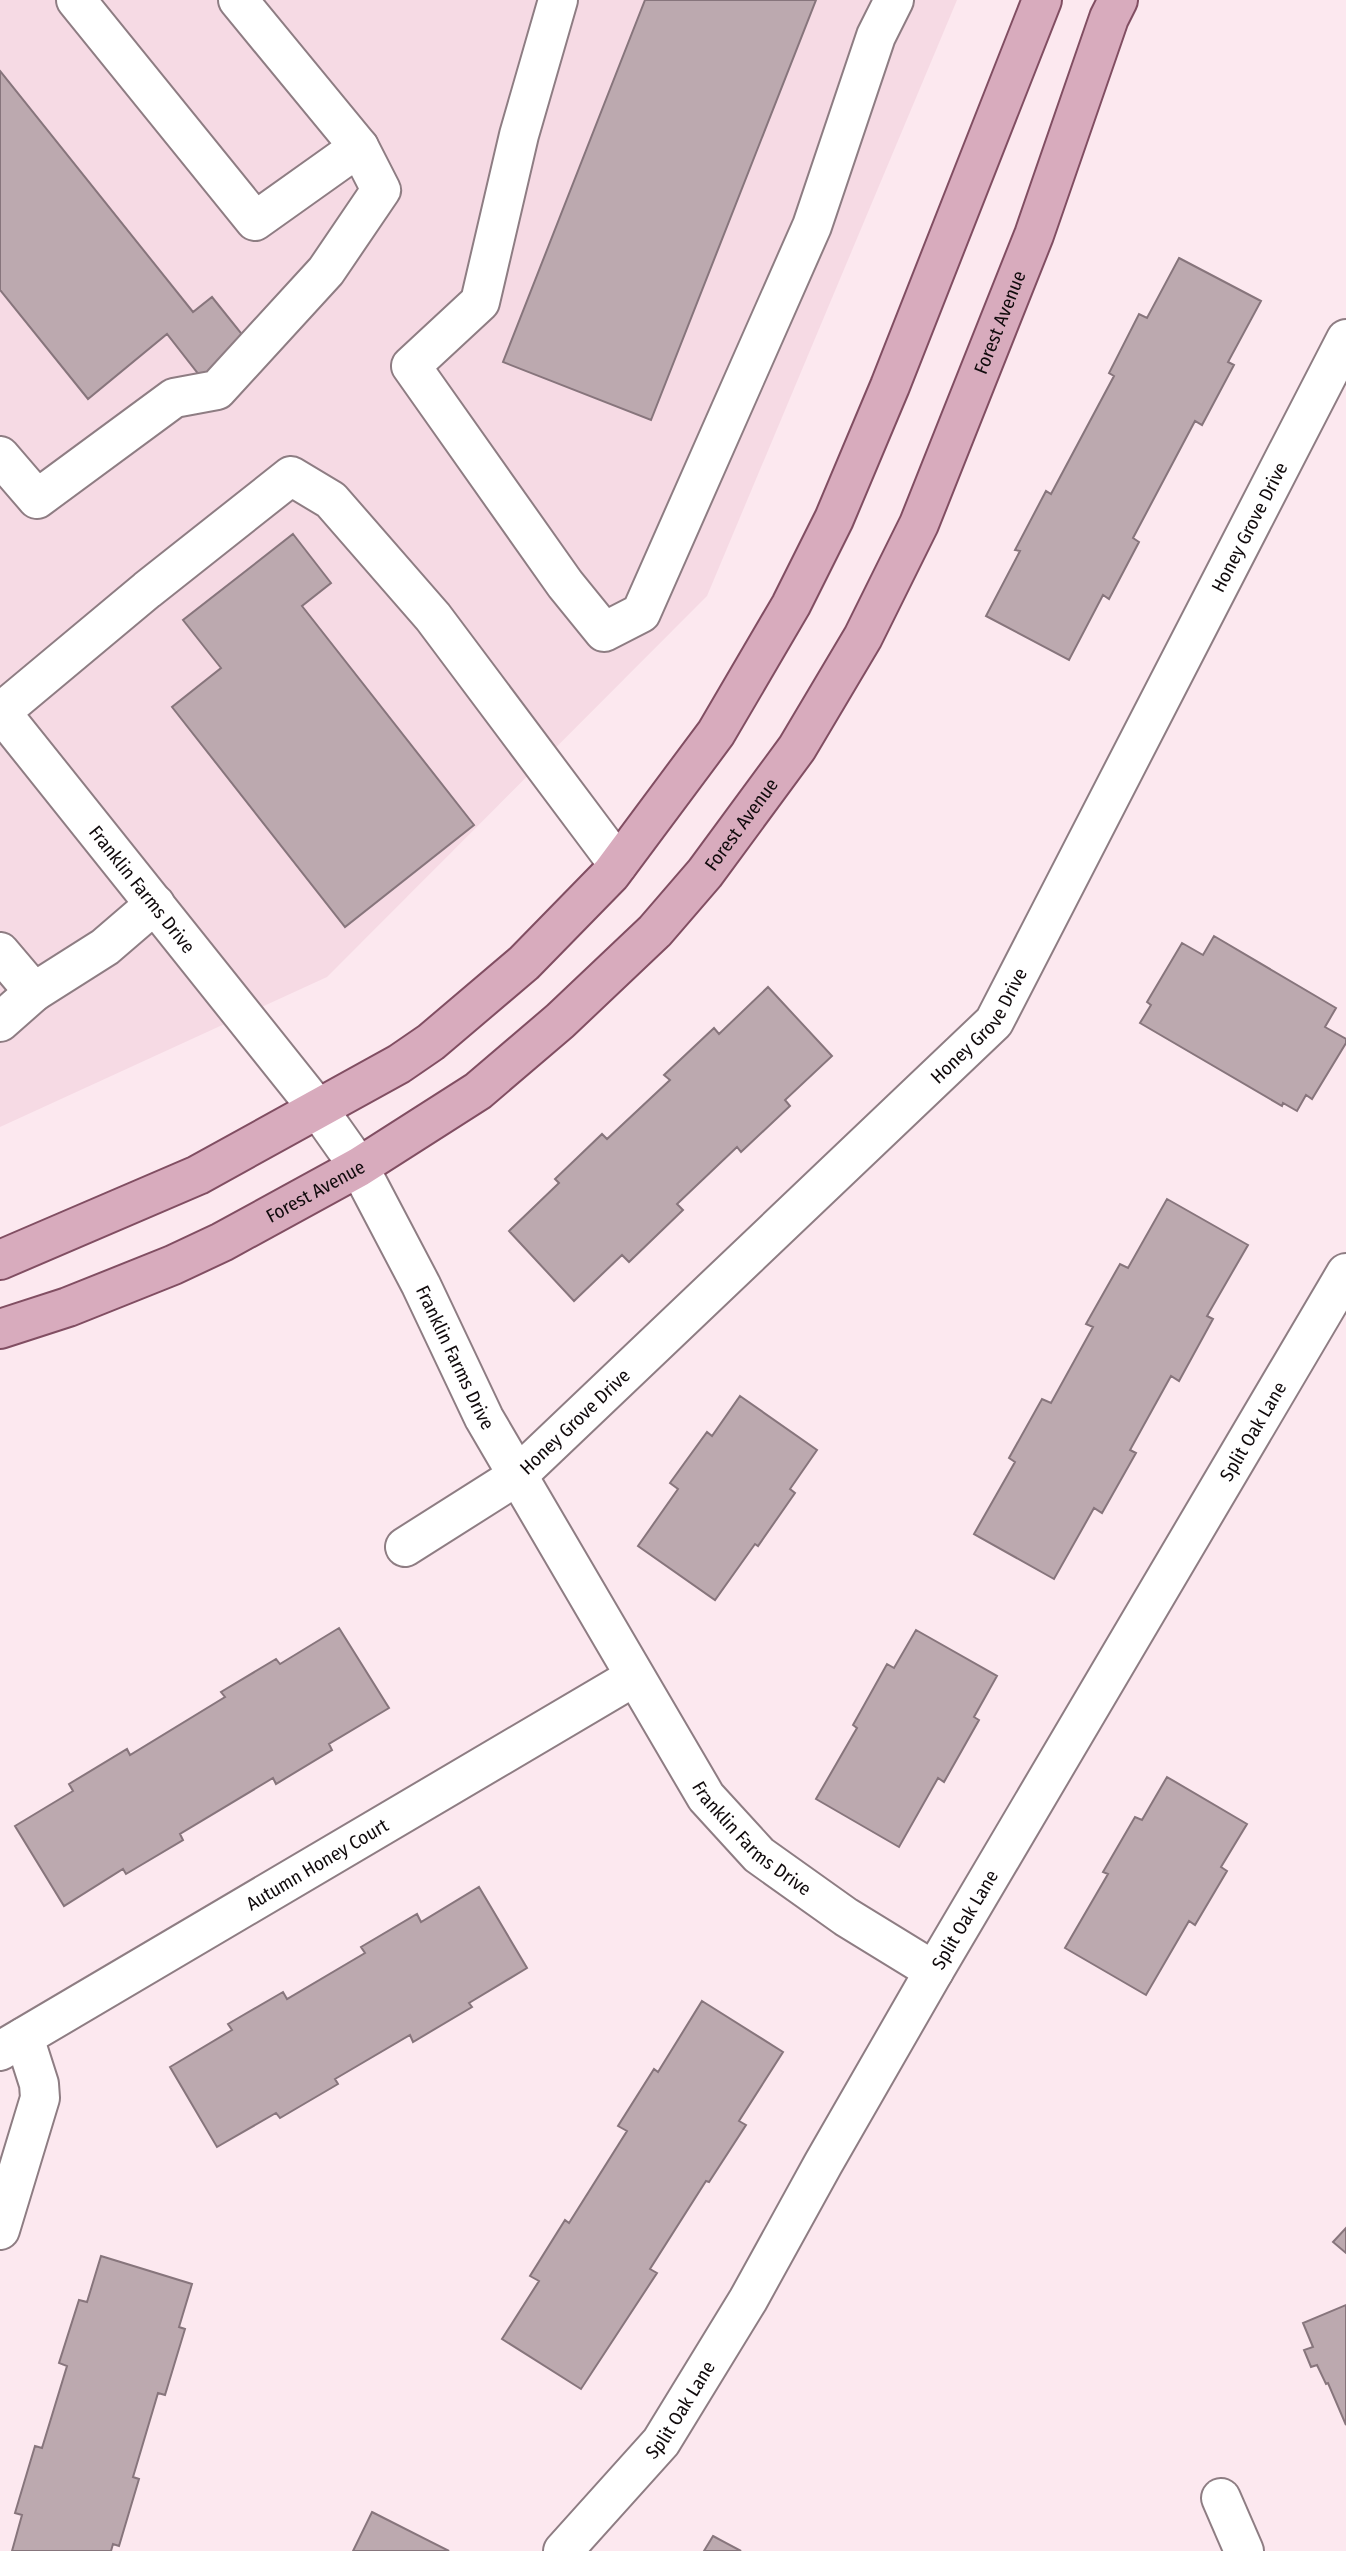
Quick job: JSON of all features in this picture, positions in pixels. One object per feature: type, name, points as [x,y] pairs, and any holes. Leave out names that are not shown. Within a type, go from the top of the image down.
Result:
[{"type":"main road","points":[[0,1260],[198,1175],[399,1064],[431,1042],[524,964],[618,864],[716,733],[791,605],[834,519],[890,386],[1042,0]]},
{"type":"main road","name":"Forest Avenue","points":[[0,1329],[68,1307],[173,1265],[222,1242],[359,1167],[478,1091],[560,1021],[655,931],[705,873],[797,748],[863,638],[919,524],[1034,234],[1109,18],[1118,0]]},
{"type":"street","points":[[76,0],[255,220],[359,147]]},
{"type":"street","points":[[0,456],[37,499],[174,398],[217,390],[326,271],[381,191],[359,147],[238,0]]},
{"type":"street","points":[[558,0],[519,135],[480,302],[411,366],[565,584],[604,632],[641,613],[812,226],[876,36],[894,0]]},
{"type":"street","name":"Honey Grove Drive","points":[[405,1547],[517,1476],[994,1022],[1346,339]]},
{"type":"street","points":[[0,711],[291,476],[331,500],[433,617],[618,864]]},
{"type":"street","name":"Franklin Farms Drive","points":[[0,711],[318,1109],[359,1167],[421,1285],[484,1418],[706,1797],[759,1855],[846,1917],[934,1971]]},
{"type":"street","points":[[0,1022],[34,992],[106,947],[155,904]]},
{"type":"street","points":[[0,952],[34,992]]},
{"type":"street","name":"Split Oak Lane","points":[[563,2551],[661,2442],[748,2300],[934,1971],[1346,1273]]},
{"type":"street","name":"Autumn Honey Court","points":[[12,2044],[634,1677]]},
{"type":"street","points":[[0,2230],[40,2098],[39,2084],[12,2044]]},
{"type":"street","points":[[1221,2498],[1244,2551]]},
{"type":"shaded area","points":[[0,0],[957,0],[707,596],[327,977],[0,1127]]},
{"type":"building","points":[[645,0],[816,0],[651,420],[503,362]]},
{"type":"building","points":[[0,71],[193,312],[212,297],[253,348],[207,385],[167,334],[88,399],[0,290]]},
{"type":"building","points":[[1179,258],[1261,301],[1228,362],[1234,365],[1202,425],[1195,421],[1133,538],[1139,542],[1109,599],[1103,595],[1069,660],[986,616],[1020,551],[1015,550],[1046,491],[1051,494],[1114,376],[1109,373],[1139,314],[1147,318]]},
{"type":"building","points":[[293,534],[331,583],[302,606],[474,825],[345,927],[172,707],[221,668],[183,620]]},
{"type":"building","points":[[1214,936],[1336,1008],[1325,1027],[1346,1039],[1346,1043],[1312,1099],[1306,1095],[1297,1111],[1283,1103],[1282,1106],[1140,1023],[1151,1005],[1147,1002],[1182,943],[1203,955]]},
{"type":"building","points":[[768,987],[832,1056],[785,1100],[790,1106],[741,1152],[737,1147],[677,1204],[683,1210],[629,1262],[622,1255],[574,1301],[509,1231],[559,1183],[555,1179],[602,1134],[607,1139],[670,1080],[664,1075],[714,1028],[719,1034]]},
{"type":"building","points":[[1167,1199],[1248,1245],[1207,1316],[1213,1319],[1179,1381],[1171,1376],[1130,1450],[1136,1453],[1102,1513],[1094,1508],[1054,1579],[974,1534],[1015,1462],[1009,1458],[1042,1399],[1051,1403],[1093,1327],[1086,1324],[1120,1264],[1128,1268]]},
{"type":"building","points":[[740,1396],[817,1450],[790,1489],[795,1493],[758,1546],[755,1544],[715,1600],[638,1546],[678,1489],[670,1483],[707,1432],[712,1436]]},
{"type":"building","points":[[339,1628],[389,1708],[329,1744],[332,1750],[276,1784],[273,1778],[180,1834],[183,1840],[126,1874],[123,1869],[64,1906],[15,1826],[73,1791],[69,1784],[127,1749],[130,1755],[225,1697],[221,1692],[276,1659],[280,1664]]},
{"type":"building","points":[[916,1630],[997,1676],[974,1717],[979,1720],[944,1782],[938,1778],[899,1847],[816,1799],[857,1728],[853,1725],[887,1664],[894,1668]]},
{"type":"building","points":[[1167,1777],[1247,1824],[1221,1867],[1227,1871],[1195,1925],[1189,1921],[1146,1995],[1065,1948],[1108,1874],[1103,1872],[1135,1817],[1142,1820]]},
{"type":"building","points":[[479,1887],[527,1968],[469,2003],[472,2007],[413,2042],[410,2035],[335,2079],[338,2084],[280,2118],[276,2113],[217,2147],[170,2067],[232,2030],[228,2024],[283,1992],[287,1999],[365,1953],[361,1947],[417,1914],[421,1922]]},
{"type":"building","points":[[702,2001],[783,2052],[739,2121],[746,2125],[709,2182],[706,2181],[650,2269],[657,2273],[581,2389],[502,2339],[539,2281],[530,2276],[565,2220],[569,2223],[627,2131],[618,2126],[654,2069],[658,2072]]},
{"type":"building","points":[[1346,2228],[1346,2253],[1333,2242]]},
{"type":"building","points":[[101,2256],[192,2284],[179,2327],[185,2329],[165,2395],[158,2393],[133,2477],[139,2479],[119,2546],[113,2544],[111,2551],[12,2551],[22,2515],[15,2513],[35,2446],[42,2448],[67,2366],[59,2363],[79,2300],[87,2302]]},
{"type":"building","points":[[1346,2305],[1346,2425],[1328,2383],[1326,2384],[1317,2365],[1311,2367],[1304,2350],[1313,2347],[1303,2323]]},
{"type":"building","points":[[372,2512],[449,2551],[353,2551]]},
{"type":"building","points":[[713,2536],[741,2551],[704,2551]]}]
